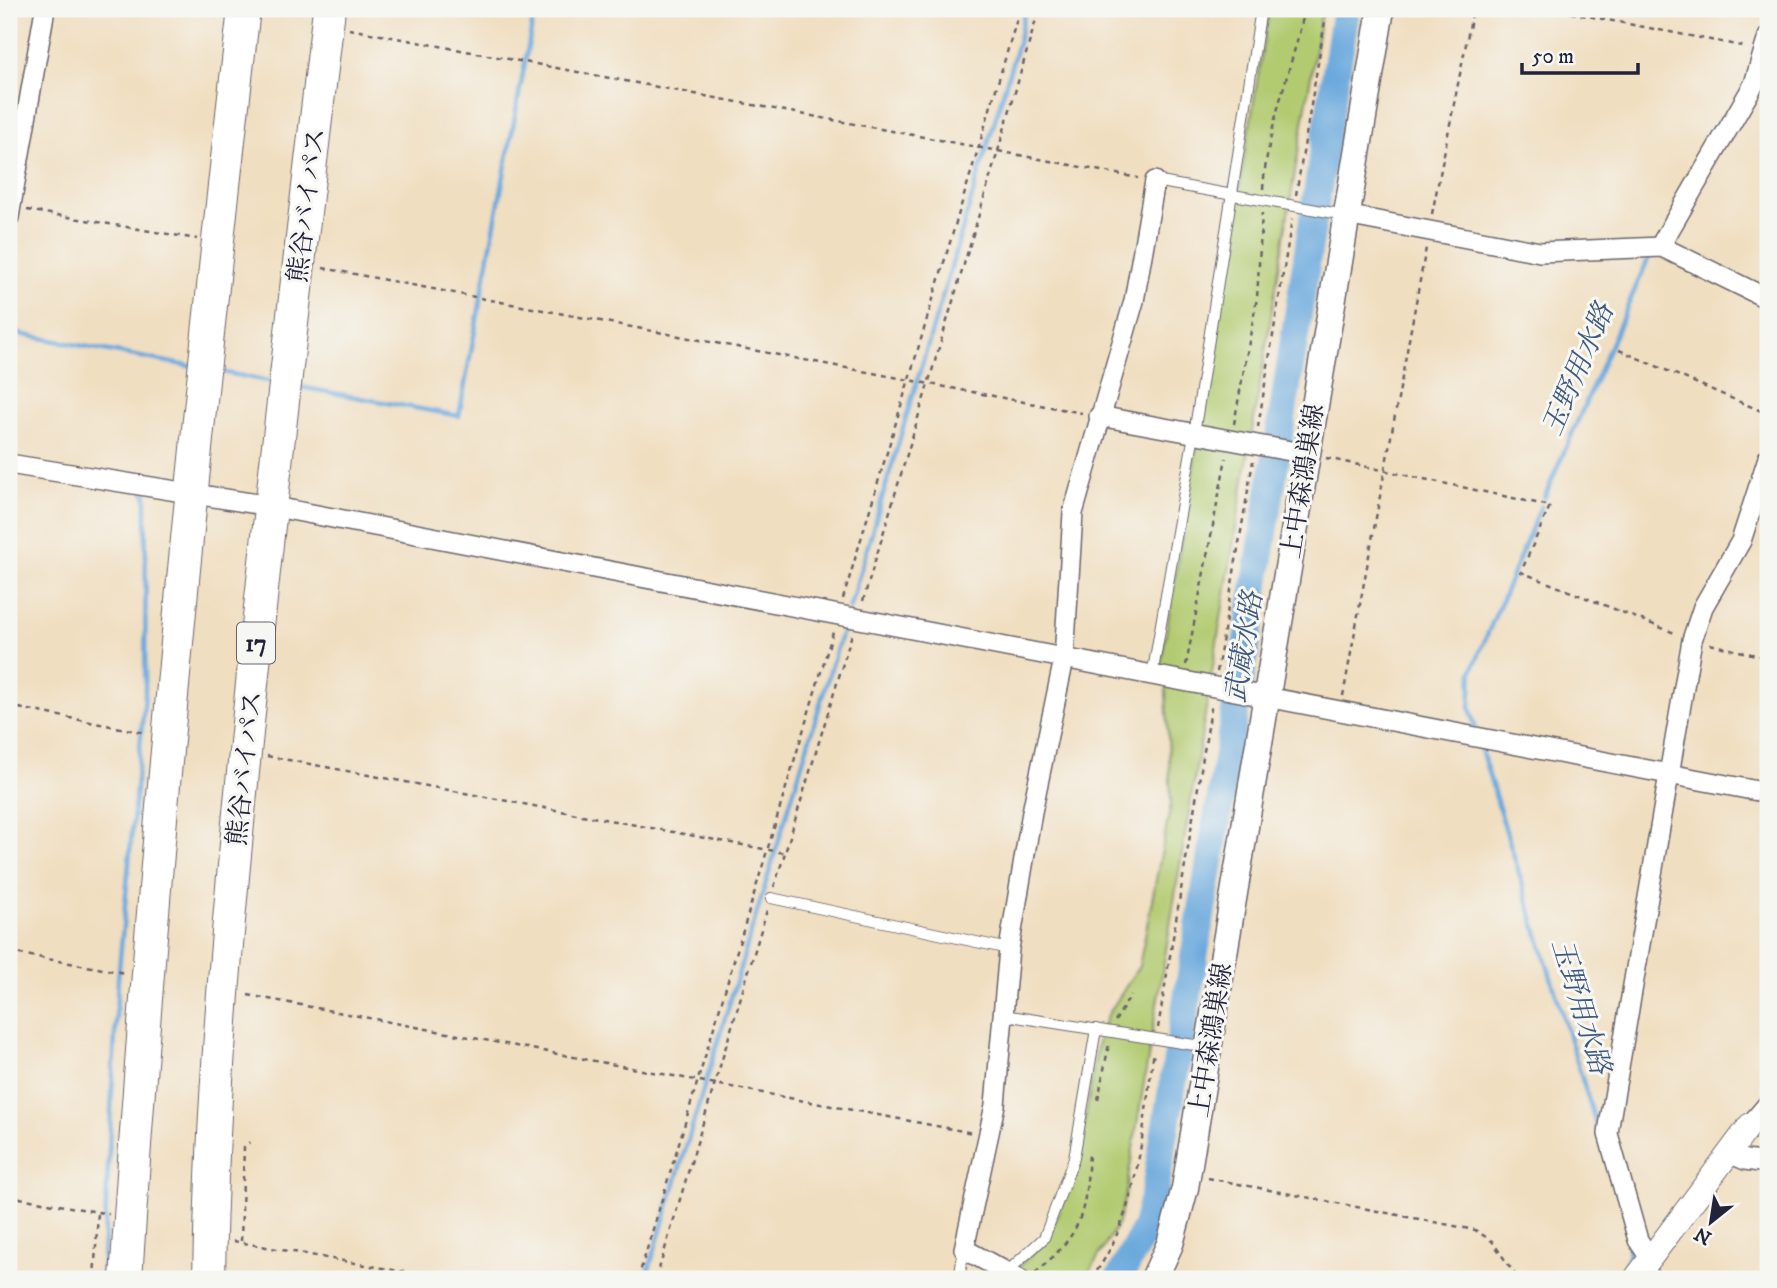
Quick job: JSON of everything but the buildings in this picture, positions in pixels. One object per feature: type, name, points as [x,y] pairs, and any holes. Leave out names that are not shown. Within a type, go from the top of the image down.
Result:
[{"type":"highway","points":[[126,1279],[145,977],[166,737],[244,9]]},
{"type":"highway","name":"熊谷バイパス","points":[[209,1279],[217,1075],[270,506],[337,18]]},
{"type":"main road","name":"上中森鴻巣線","points":[[1154,1279],[1178,1223],[1188,1174],[1202,1046],[1339,214],[1381,9]]},
{"type":"street","points":[[10,212],[45,9]]},
{"type":"street","points":[[1662,247],[1748,95],[1766,44]]},
{"type":"street","points":[[1008,1277],[964,1249],[995,1105],[1009,949],[1032,812],[1064,659],[1073,513],[1134,301],[1155,181]]},
{"type":"street","points":[[1339,214],[1539,252],[1662,247],[1768,299]]},
{"type":"street","points":[[1099,416],[1300,453]]},
{"type":"street","points":[[1650,1258],[1638,1240],[1608,1135],[1692,640],[1703,607],[1741,541],[1768,458]]},
{"type":"street","points":[[9,464],[270,506],[1768,793]]},
{"type":"street","points":[[1634,1279],[1768,1104]]},
{"type":"street","points":[[1728,1153],[1745,1160],[1768,1163]]},
{"type":"lane","points":[[1152,677],[1233,195],[1261,9]]},
{"type":"lane","points":[[1155,181],[1339,214]]},
{"type":"lane","points":[[771,898],[1009,949]]},
{"type":"lane","points":[[1004,1015],[1202,1046]]},
{"type":"lane","points":[[1008,1277],[1044,1238],[1074,1158],[1096,1029]]},
{"type":"lane","points":[[959,1279],[964,1249]]},
{"type":"path","points":[[656,1279],[785,853],[912,380],[1020,9]]},
{"type":"path","points":[[638,1279],[767,850],[927,383],[999,151],[1039,9]]},
{"type":"path","points":[[1183,682],[1256,298],[1268,151],[1305,9]]},
{"type":"path","points":[[1157,1032],[1299,207],[1326,9]]},
{"type":"path","points":[[1341,710],[1428,233],[1473,9]]},
{"type":"path","points":[[1551,9],[1766,44]]},
{"type":"path","points":[[337,18],[1155,181]]},
{"type":"path","points":[[10,212],[217,243]]},
{"type":"path","points":[[319,266],[328,270],[1099,416]]},
{"type":"path","points":[[1619,350],[1768,414]]},
{"type":"path","points":[[1300,453],[1387,469],[1550,506],[1521,572],[1692,640],[1768,658]]},
{"type":"path","points":[[9,706],[166,737]]},
{"type":"path","points":[[265,755],[785,853]]},
{"type":"path","points":[[9,952],[145,977]]},
{"type":"path","points":[[263,999],[988,1136]]},
{"type":"path","points":[[1091,1279],[1116,1239],[1131,1199],[1155,1046]]},
{"type":"path","points":[[241,1241],[244,1146],[250,1142]]},
{"type":"path","points":[[1188,1174],[1475,1230],[1492,1241],[1518,1279]]},
{"type":"path","points":[[9,1196],[97,1213],[130,1216]]},
{"type":"path","points":[[94,1279],[97,1213]]},
{"type":"path","points":[[253,1243],[443,1279]]},
{"type":"green space","points":[[1269,9],[1322,9],[1125,1197],[1117,1225],[1085,1279],[1006,1279],[1048,1239],[1078,1164],[1098,1042],[1106,1018],[1139,966],[1171,804],[1166,691],[1169,672],[1160,670]]},
{"type":"waterway","points":[[295,386],[459,416],[535,9]]},
{"type":"waterway","points":[[849,609],[1018,43],[1025,9]]},
{"type":"waterway","name":"武蔵水路","points":[[1119,1279],[1146,1227],[1156,1185],[1249,628],[1346,9]]},
{"type":"waterway","name":"玉野用水路","points":[[1765,31],[1768,19]]},
{"type":"waterway","name":"玉野用水路","points":[[1544,498],[1649,257]]},
{"type":"waterway","points":[[9,332],[194,367]]},
{"type":"waterway","points":[[216,371],[273,382]]},
{"type":"waterway","points":[[102,1279],[118,979],[145,694],[144,493]]},
{"type":"waterway","name":"玉野用水路","points":[[1475,727],[1470,708],[1472,671],[1541,506]]},
{"type":"waterway","points":[[646,1279],[844,625]]},
{"type":"waterway","name":"玉野用水路","points":[[1480,746],[1600,1137]]},
{"type":"waterway","name":"玉野用水路","points":[[1619,1279],[1628,1257],[1629,1240]]}]
